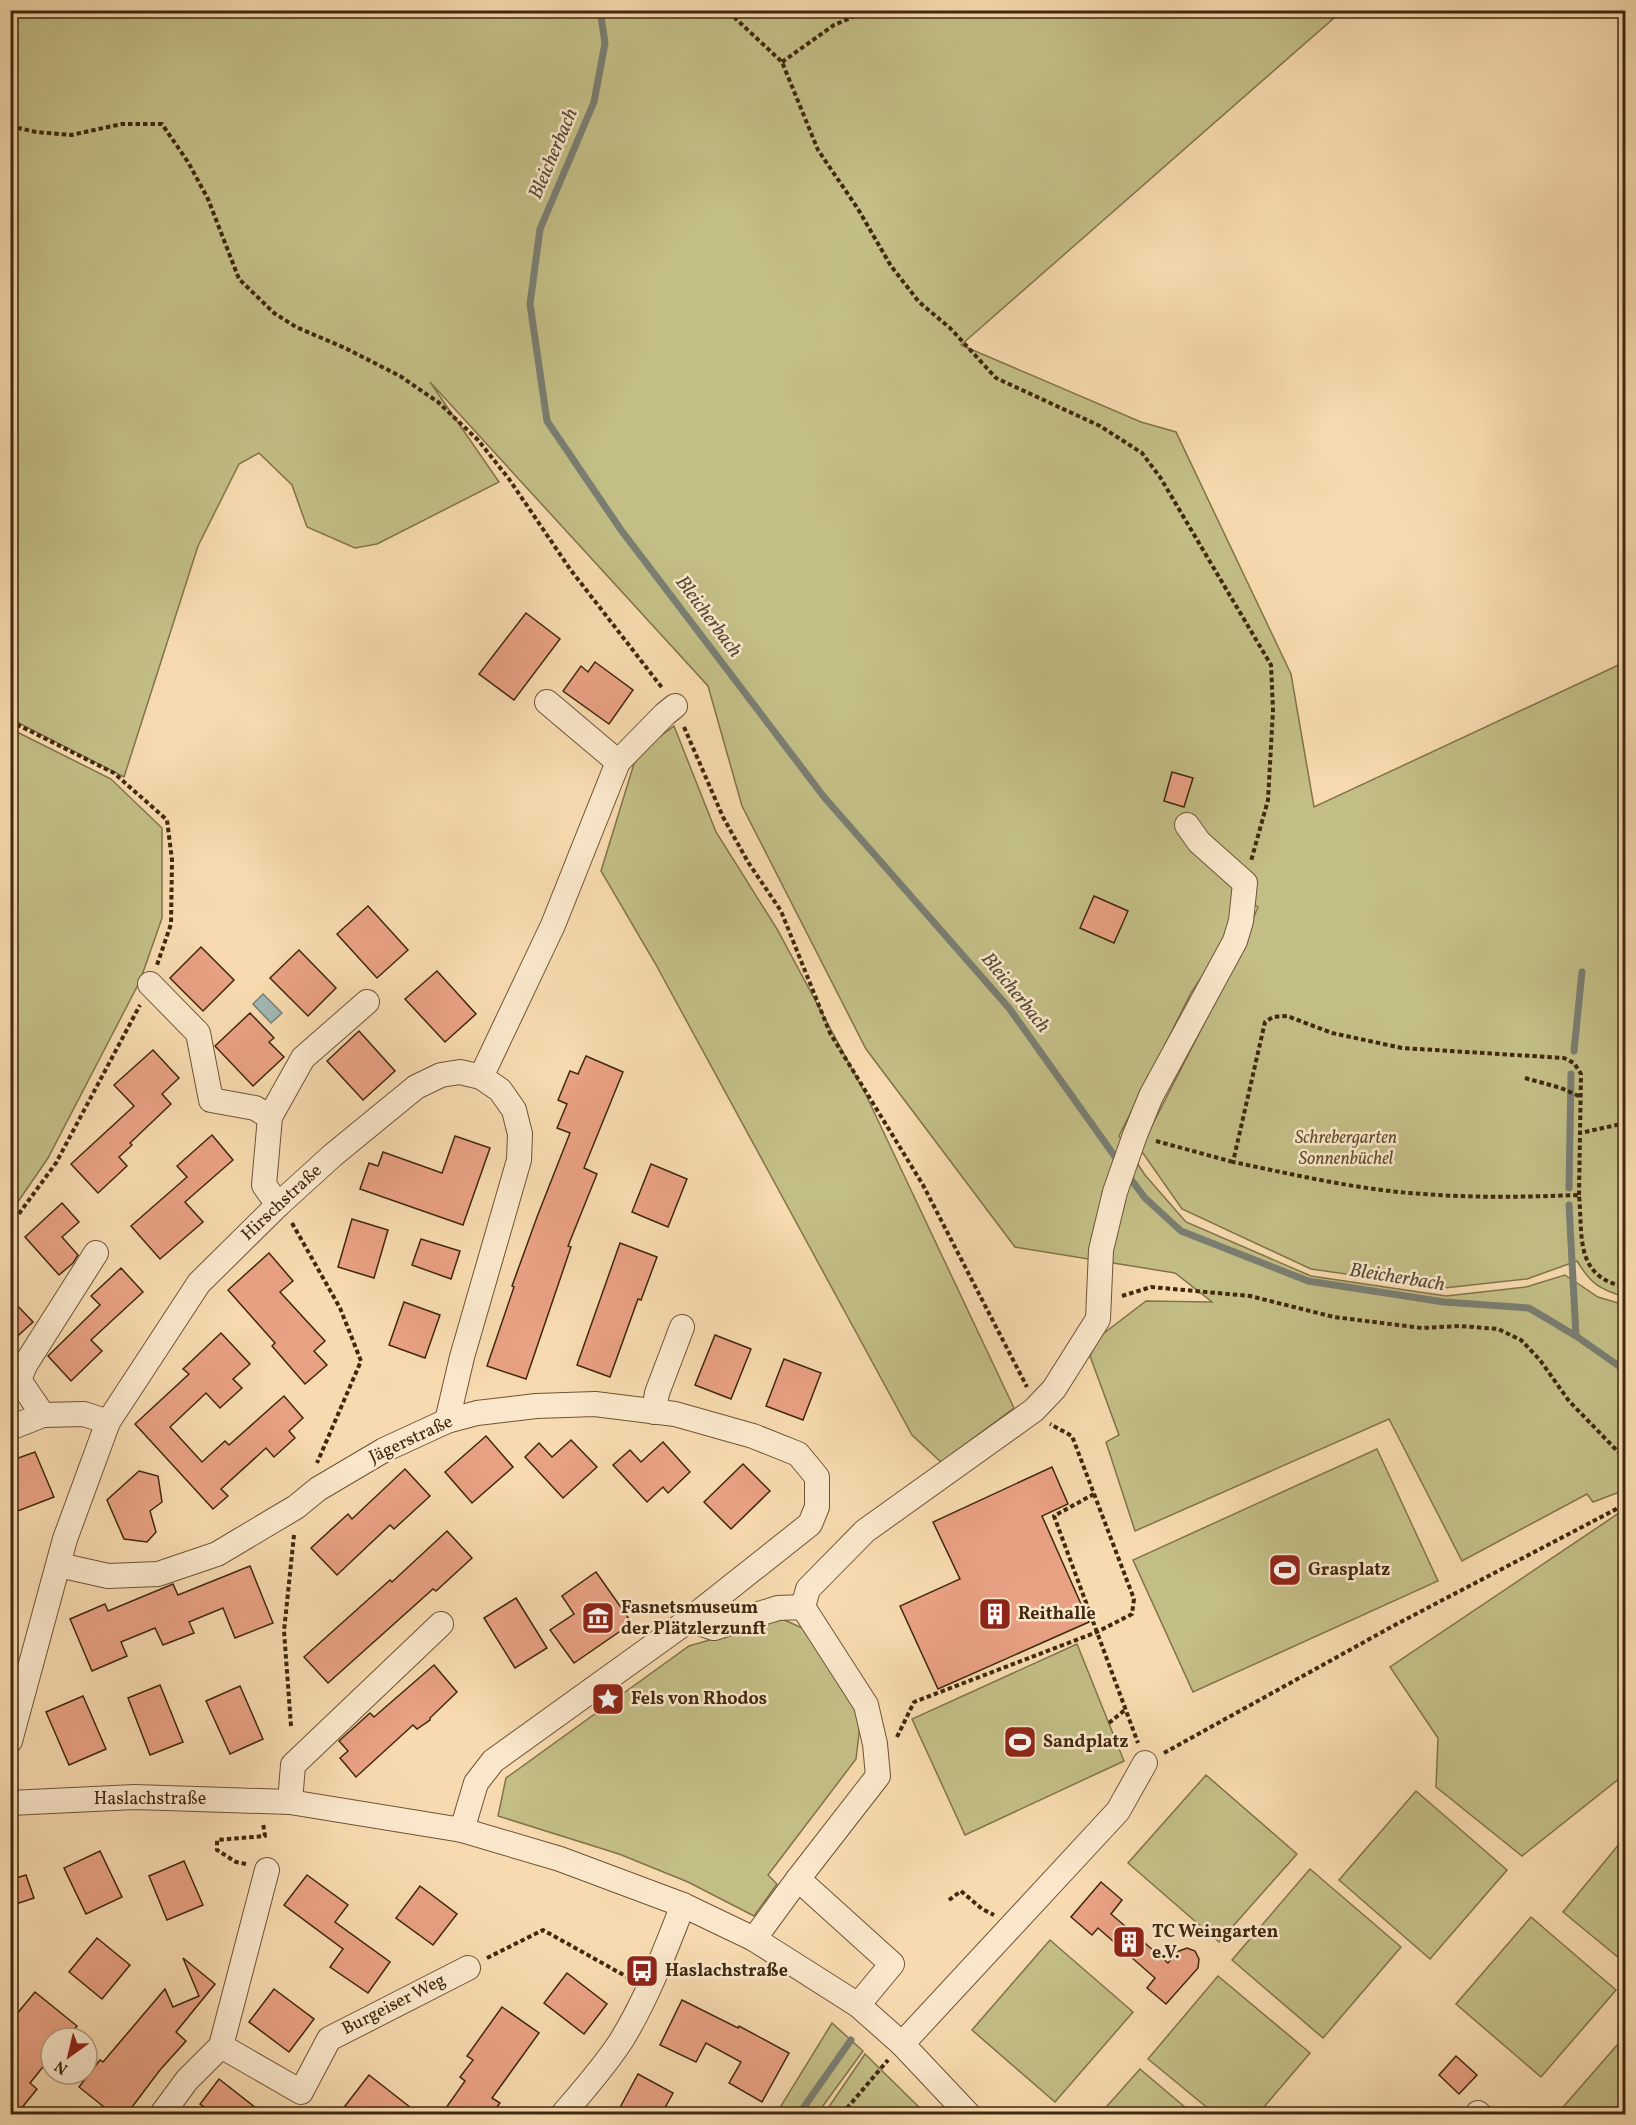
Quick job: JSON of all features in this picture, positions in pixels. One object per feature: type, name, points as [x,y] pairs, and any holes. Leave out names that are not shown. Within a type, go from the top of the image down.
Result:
[{"type":"street","points":[[547,702],[618,762]]},
{"type":"street","points":[[447,1421],[462,1357],[519,1160],[520,1134],[514,1110],[500,1090],[481,1077],[553,925],[618,762],[675,705]]},
{"type":"street","points":[[754,1940],[878,1776],[875,1744],[866,1705],[803,1607],[808,1589],[865,1531],[1034,1410],[1054,1389],[1098,1319],[1101,1250],[1115,1192],[1135,1135],[1150,1096],[1235,941],[1241,921],[1245,883],[1199,842],[1187,825]]},
{"type":"street","points":[[150,984],[198,1034],[211,1100],[255,1108],[270,1117]]},
{"type":"street","points":[[278,1205],[264,1185],[270,1117],[303,1058],[367,1002]]},
{"type":"street","name":"Hirschstraße","points":[[10,1742],[65,1539],[108,1422],[199,1283],[278,1205],[333,1155],[416,1087],[441,1075],[460,1072],[481,1077]]},
{"type":"street","points":[[43,1415],[19,1380],[24,1365],[96,1253]]},
{"type":"street","points":[[654,1412],[657,1394],[682,1327]]},
{"type":"street","name":"Jägerstraße","points":[[59,1565],[108,1576],[158,1574],[217,1554],[296,1507],[318,1489],[384,1450],[447,1421],[477,1413],[536,1406],[595,1404],[675,1414],[753,1436],[798,1454],[817,1478],[817,1508],[810,1524],[689,1620]]},
{"type":"street","points":[[10,1428],[43,1415],[84,1414],[108,1422]]},
{"type":"street","points":[[462,1830],[476,1783],[493,1761],[689,1620],[714,1628],[778,1608],[803,1607]]},
{"type":"street","points":[[290,1802],[293,1765],[441,1624]]},
{"type":"street","points":[[902,2044],[1118,1811],[1145,1763]]},
{"type":"street","name":"Haslachstraße","points":[[10,1803],[135,1797],[290,1802],[462,1830],[560,1859],[683,1905],[754,1940],[858,2005],[902,2044],[968,2115]]},
{"type":"street","points":[[162,2115],[187,2080],[221,2046],[267,1870]]},
{"type":"street","points":[[798,1879],[892,1964],[858,2005]]},
{"type":"street","points":[[563,2115],[599,2072],[621,2040],[665,1953],[683,1905]]},
{"type":"street","name":"Burgeiser Weg","points":[[221,2046],[301,2092],[329,2039],[468,1968]]},
{"type":"path","points":[[731,10],[736,19],[782,62],[818,150],[858,209],[891,266],[919,302],[950,328],[996,378],[1100,426],[1142,453],[1160,477],[1271,665],[1273,710],[1268,800],[1245,883]]},
{"type":"path","points":[[782,62],[834,26],[869,10]]},
{"type":"path","points":[[10,126],[36,132],[71,135],[122,124],[162,124],[188,162],[208,199],[239,279],[274,313],[296,327],[345,348],[399,376],[438,402],[470,432],[509,479],[570,570],[675,705],[723,817],[748,861],[781,911],[830,1034],[923,1185],[1026,1384],[1034,1410],[1039,1418],[1072,1436],[1134,1599],[1132,1614],[1097,1632],[914,1702],[893,1744]]},
{"type":"path","points":[[10,721],[114,773],[167,820],[172,860],[171,924],[150,984],[56,1163],[10,1226]]},
{"type":"path","points":[[1233,1162],[1265,1022],[1273,1017],[1287,1016],[1332,1033],[1402,1048],[1564,1058],[1574,1063],[1581,1074],[1579,1195],[1585,1260],[1595,1275],[1616,1286],[1626,1287]]},
{"type":"path","points":[[1525,1078],[1561,1088],[1581,1097]]},
{"type":"path","points":[[1580,1133],[1626,1123]]},
{"type":"path","points":[[1135,1135],[1233,1162],[1341,1185],[1423,1194],[1502,1197],[1579,1195]]},
{"type":"path","points":[[278,1205],[291,1222],[340,1308],[361,1360],[313,1470],[318,1489]]},
{"type":"path","points":[[1098,1319],[1119,1297],[1151,1287],[1250,1296],[1334,1317],[1422,1328],[1460,1326],[1498,1329],[1521,1340],[1540,1360],[1569,1401],[1626,1460]]},
{"type":"path","points":[[1094,1494],[1054,1516],[1145,1763],[1393,1626],[1626,1504]]},
{"type":"path","points":[[291,1726],[284,1631],[296,1507]]},
{"type":"path","points":[[1109,1723],[1125,1709]]},
{"type":"path","points":[[261,1800],[265,1836],[217,1840],[217,1850],[236,1862],[267,1870]]},
{"type":"path","points":[[949,1900],[961,1891],[982,1909],[997,1917],[1023,1913]]},
{"type":"path","points":[[468,1968],[543,1930],[648,1989]]},
{"type":"path","points":[[842,2115],[902,2044]]},
{"type":"green space","name":"Schrebergarten Sonnenbüchel","points":[[10,11],[1342,11],[961,345],[1141,422],[1176,432],[1291,674],[1314,807],[1625,662],[1625,1297],[1596,1285],[1577,1261],[1527,1279],[1444,1288],[1311,1269],[1182,1209],[1140,1149],[1229,975],[1258,907],[1237,895],[1234,929],[1191,993],[1119,1136],[1145,1175],[1186,1222],[1311,1276],[1446,1296],[1526,1287],[1565,1275],[1598,1297],[1625,1305],[1625,1490],[1593,1502],[1587,1494],[1462,1561],[1389,1419],[1135,1531],[1106,1442],[1119,1435],[1090,1356],[1099,1337],[1146,1301],[1212,1302],[1175,1273],[1015,1247],[866,1049],[742,806],[708,686],[430,382],[499,482],[377,544],[355,548],[307,527],[292,485],[259,453],[239,464],[198,546],[124,777],[11,719]]},
{"type":"green space","points":[[674,726],[716,832],[777,929],[866,1095],[1014,1408],[941,1462],[912,1435],[655,963],[601,871],[637,754]]},
{"type":"green space","points":[[11,729],[111,779],[162,828],[162,918],[140,981],[48,1158],[11,1212]]},
{"type":"green space","name":"Grasplatz","points":[[1377,1449],[1438,1581],[1193,1692],[1133,1560]]},
{"type":"green space","points":[[1625,1509],[1625,1774],[1522,1856],[1436,1787],[1438,1738],[1390,1667]]},
{"type":"green space","points":[[782,1619],[816,1634],[861,1717],[856,1759],[768,1875],[777,1884],[754,1916],[688,1882],[619,1854],[498,1816],[506,1778],[689,1646]]},
{"type":"green space","name":"Sandplatz","points":[[1077,1644],[1124,1761],[965,1835],[912,1719]]},
{"type":"green space","points":[[1206,1775],[1297,1854],[1219,1942],[1128,1863]]},
{"type":"green space","points":[[1416,1791],[1507,1870],[1430,1959],[1339,1880]]},
{"type":"green space","points":[[1625,1837],[1625,1963],[1563,1912]]},
{"type":"green space","points":[[1310,1869],[1401,1947],[1323,2038],[1232,1960]]},
{"type":"green space","points":[[1531,1917],[1616,1990],[1541,2077],[1456,2004]]},
{"type":"green space","points":[[1050,1940],[1133,2012],[1055,2102],[972,2030]]},
{"type":"green space","points":[[1218,1976],[1310,2053],[1258,2114],[1215,2114],[1148,2059]]},
{"type":"green space","points":[[832,2023],[863,2051],[817,2114],[776,2114]]},
{"type":"green space","points":[[1625,2036],[1625,2114],[1557,2114]]},
{"type":"green space","points":[[865,2054],[926,2114],[824,2114]]},
{"type":"green space","points":[[1140,2069],[1193,2114],[1100,2114]]},
{"type":"water","points":[[263,994],[282,1013],[271,1023],[253,1004]]},
{"type":"building","points":[[526,613],[560,639],[514,700],[479,674]]},
{"type":"building","points":[[595,662],[633,690],[609,724],[563,691],[581,666],[588,672]]},
{"type":"building","points":[[1172,772],[1193,778],[1184,807],[1164,801]]},
{"type":"building","points":[[1094,896],[1128,911],[1114,943],[1080,928]]},
{"type":"building","points":[[368,906],[408,950],[377,978],[337,934]]},
{"type":"building","points":[[201,947],[234,980],[203,1011],[170,978]]},
{"type":"building","points":[[299,950],[336,988],[308,1016],[270,978]]},
{"type":"building","points":[[437,971],[476,1014],[445,1042],[405,999]]},
{"type":"building","points":[[250,1013],[274,1038],[269,1042],[284,1057],[253,1086],[215,1046]]},
{"type":"building","points":[[359,1031],[395,1071],[363,1100],[327,1061]]},
{"type":"building","points":[[153,1050],[179,1078],[162,1094],[171,1104],[130,1143],[132,1145],[119,1157],[127,1166],[98,1193],[71,1164],[134,1106],[114,1085]]},
{"type":"building","points":[[586,1056],[623,1072],[584,1168],[597,1174],[568,1246],[571,1247],[526,1379],[487,1366],[514,1287],[512,1286],[570,1133],[557,1128],[567,1104],[558,1100],[570,1071],[578,1074]]},
{"type":"building","points":[[212,1135],[233,1160],[185,1202],[203,1222],[160,1259],[131,1226],[187,1177],[177,1166]]},
{"type":"building","points":[[455,1136],[490,1148],[463,1225],[360,1189],[369,1163],[378,1166],[383,1152],[442,1173]]},
{"type":"building","points":[[651,1164],[687,1179],[668,1227],[632,1212]]},
{"type":"building","points":[[62,1203],[79,1222],[62,1237],[78,1255],[73,1263],[59,1275],[25,1237]]},
{"type":"building","points":[[352,1219],[388,1230],[374,1278],[338,1267]]},
{"type":"building","points":[[421,1239],[460,1251],[451,1279],[412,1265]]},
{"type":"building","points":[[620,1243],[657,1257],[641,1300],[638,1299],[610,1377],[577,1365]]},
{"type":"building","points":[[269,1253],[293,1281],[280,1292],[325,1341],[314,1351],[327,1365],[305,1384],[272,1346],[275,1343],[228,1290]]},
{"type":"building","points":[[121,1268],[143,1292],[91,1340],[102,1351],[71,1381],[48,1356],[100,1305],[91,1296]]},
{"type":"building","points":[[10,1298],[33,1322],[10,1343]]},
{"type":"building","points":[[404,1302],[440,1315],[425,1358],[389,1345]]},
{"type":"building","points":[[221,1333],[250,1364],[233,1379],[242,1388],[220,1408],[206,1393],[170,1427],[202,1462],[225,1441],[229,1445],[284,1396],[303,1418],[289,1431],[295,1438],[274,1457],[266,1448],[221,1489],[228,1496],[213,1509],[135,1424],[189,1374],[183,1369]]},
{"type":"building","points":[[715,1335],[751,1349],[731,1399],[695,1385]]},
{"type":"building","points":[[784,1359],[821,1373],[803,1420],[766,1406]]},
{"type":"building","points":[[486,1436],[513,1467],[472,1503],[445,1472]]},
{"type":"building","points":[[571,1440],[597,1467],[563,1498],[525,1457],[539,1443],[552,1457]]},
{"type":"building","points":[[663,1442],[690,1472],[668,1493],[663,1487],[647,1502],[613,1465],[630,1450],[641,1462]]},
{"type":"building","points":[[35,1452],[54,1497],[10,1514],[10,1461]]},
{"type":"building","points":[[743,1464],[770,1491],[731,1529],[704,1502]]},
{"type":"building","name":"Reithalle","points":[[1052,1467],[1068,1504],[1042,1516],[1089,1622],[938,1689],[900,1606],[960,1579],[933,1522]]},
{"type":"building","points":[[405,1469],[430,1496],[394,1529],[390,1525],[337,1575],[311,1548],[348,1514],[352,1519]]},
{"type":"building","points":[[139,1471],[158,1476],[162,1502],[150,1511],[156,1532],[147,1542],[124,1539],[107,1500]]},
{"type":"building","points":[[447,1531],[472,1558],[436,1591],[433,1589],[328,1683],[304,1657],[390,1580],[392,1582]]},
{"type":"building","points":[[250,1566],[273,1623],[235,1638],[223,1608],[189,1622],[194,1633],[163,1645],[155,1628],[121,1642],[127,1656],[92,1671],[70,1619],[105,1604],[108,1611],[173,1584],[178,1595]]},
{"type":"building","name":"Fasnetsmuseum der Plätzlerzunft","points":[[596,1572],[632,1623],[574,1663],[550,1630],[574,1614],[562,1596]]},
{"type":"building","points":[[516,1598],[547,1648],[515,1668],[484,1618]]},
{"type":"building","points":[[434,1665],[457,1692],[430,1720],[417,1729],[413,1725],[356,1777],[340,1758],[348,1751],[339,1741],[370,1713],[374,1717]]},
{"type":"building","points":[[160,1685],[183,1742],[150,1755],[128,1698]]},
{"type":"building","points":[[240,1686],[263,1739],[230,1754],[206,1701]]},
{"type":"building","points":[[83,1696],[106,1749],[69,1765],[46,1712]]},
{"type":"building","points":[[100,1851],[122,1897],[86,1914],[64,1868]]},
{"type":"building","points":[[184,1861],[203,1905],[167,1920],[149,1876]]},
{"type":"building","points":[[26,1875],[34,1898],[10,1906],[10,1880]]},
{"type":"building","points":[[307,1875],[348,1905],[335,1922],[390,1962],[368,1993],[330,1967],[343,1949],[284,1905]]},
{"type":"building","name":"TC Weingarten e.V.","points":[[1101,1882],[1122,1900],[1111,1914],[1168,1963],[1179,1951],[1187,1948],[1195,1951],[1199,1959],[1198,1968],[1166,2004],[1147,1988],[1155,1978],[1098,1928],[1092,1935],[1071,1917]]},
{"type":"building","points":[[420,1886],[457,1914],[433,1945],[396,1918]]},
{"type":"building","points":[[97,1938],[130,1965],[102,1999],[69,1972]]},
{"type":"building","points":[[183,1958],[215,1984],[176,2032],[186,2041],[160,2070],[126,2115],[114,2115],[79,2087],[99,2086],[99,2061],[103,2062],[165,1989],[173,2007],[199,1996]]},
{"type":"building","points":[[567,1973],[607,2004],[584,2034],[544,2003]]},
{"type":"building","points":[[274,1989],[314,2019],[289,2052],[249,2022]]},
{"type":"building","points":[[35,1992],[77,2026],[39,2026],[39,2072],[30,2083],[37,2089],[16,2115],[10,2115],[10,2022]]},
{"type":"building","points":[[682,2000],[738,2028],[739,2026],[789,2053],[762,2102],[729,2083],[741,2062],[706,2043],[696,2062],[660,2045]]},
{"type":"building","points":[[502,2007],[539,2033],[492,2098],[500,2103],[491,2115],[441,2115],[465,2081],[460,2077],[473,2060],[467,2056]]},
{"type":"building","points":[[1456,2056],[1477,2075],[1459,2094],[1439,2075]]},
{"type":"building","points":[[638,2074],[673,2093],[661,2115],[616,2115]]},
{"type":"building","points":[[369,2075],[420,2115],[338,2115]]},
{"type":"building","points":[[219,2079],[265,2115],[198,2115],[204,2107],[200,2104]]},
{"type":"waterway","name":"Bleicherbach","points":[[600,10],[605,43],[594,102],[540,229],[530,304],[547,421],[621,530],[824,797],[1009,1008],[1116,1158]]},
{"type":"waterway","name":"Bleicherbach","points":[[1574,1051],[1582,972]]},
{"type":"waterway","name":"Bleicherbach","points":[[1569,1188],[1571,1074]]},
{"type":"waterway","name":"Bleicherbach","points":[[1130,1178],[1145,1198],[1181,1231],[1308,1281],[1444,1302],[1529,1308],[1576,1336]]},
{"type":"waterway","name":"Bleicherbach","points":[[1569,1205],[1576,1336],[1626,1371]]},
{"type":"waterway","points":[[799,2114],[851,2040]]},
{"type":"place","name":"Grasplatz","points":[[1285,1570]]},
{"type":"place","name":"Reithalle","points":[[995,1614]]},
{"type":"place","name":"Fasnetsmuseum der Plätzlerzunft","points":[[598,1618]]},
{"type":"place","name":"Fels von Rhodos","points":[[608,1699]]},
{"type":"place","name":"Sandplatz","points":[[1020,1742]]},
{"type":"place","name":"TC Weingarten e.V.","points":[[1129,1942]]},
{"type":"place","name":"Haslachstraße","points":[[642,1971]]}]
